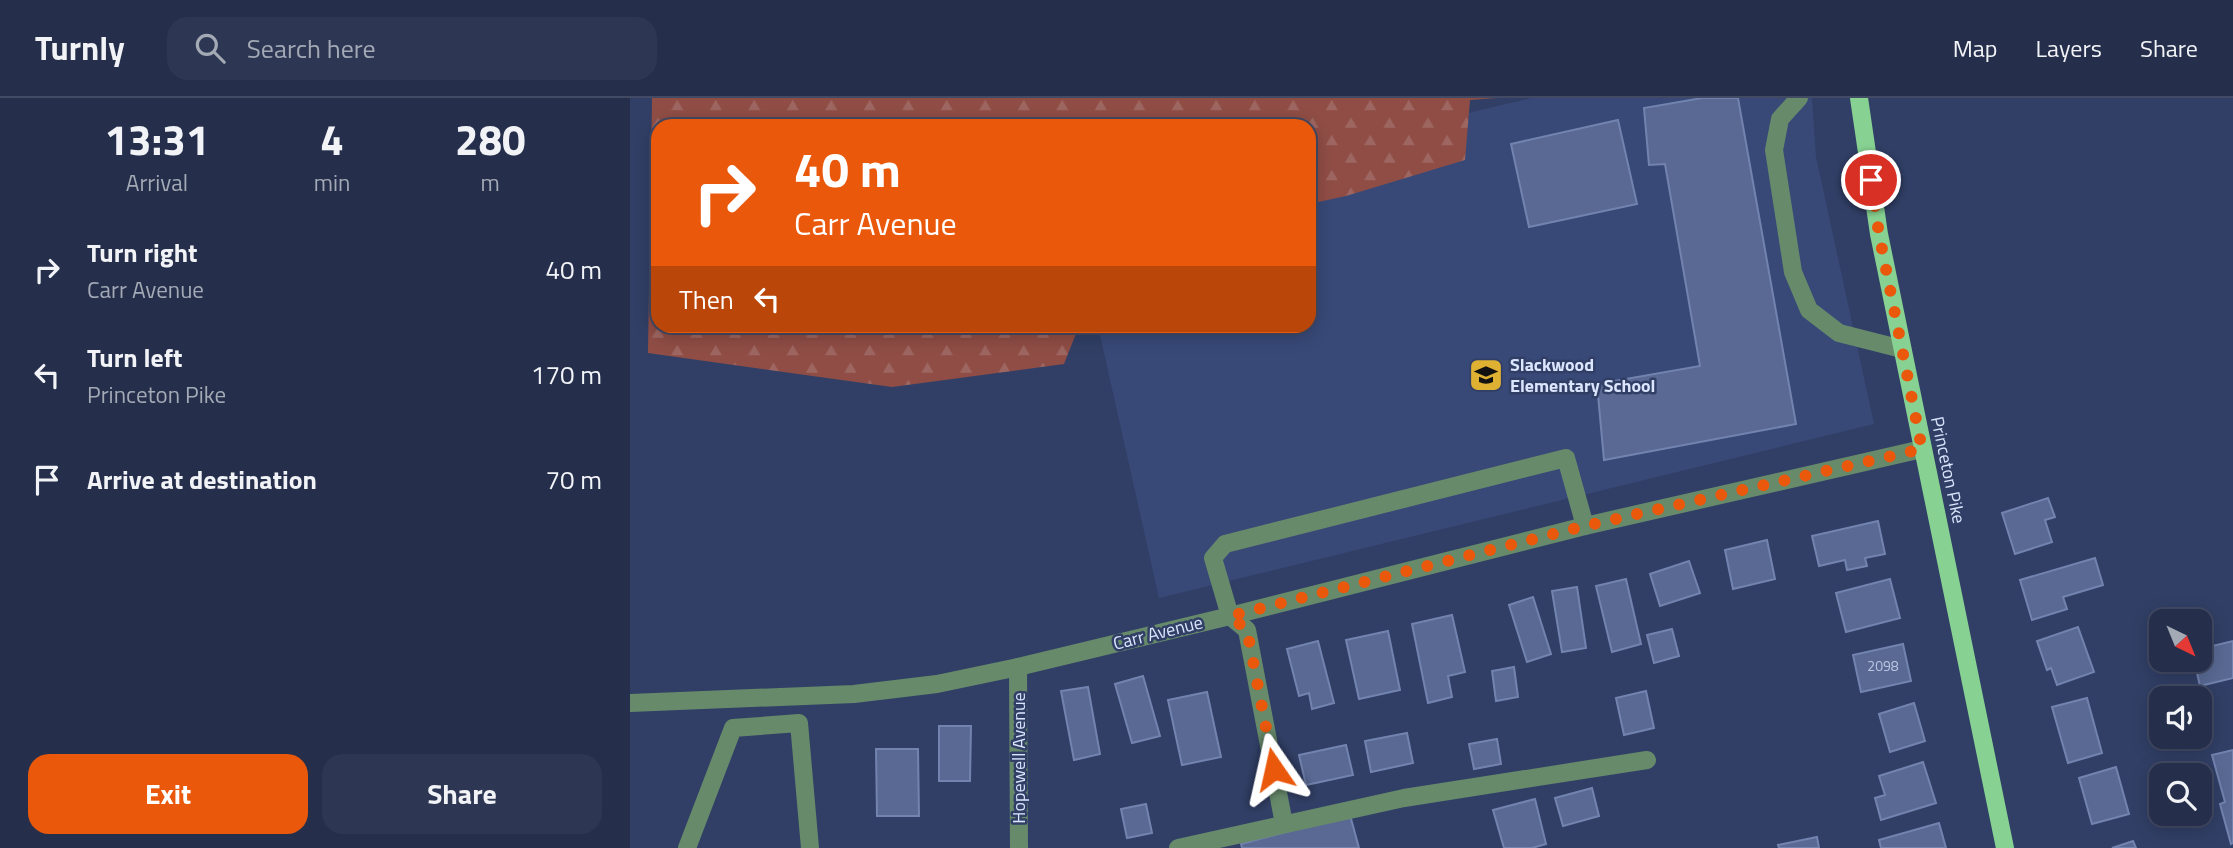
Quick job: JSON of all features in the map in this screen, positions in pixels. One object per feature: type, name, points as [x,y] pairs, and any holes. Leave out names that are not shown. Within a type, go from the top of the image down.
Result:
[{"type":"main road","name":"Princeton Pike","points":[[1859,98],[1879,234],[2005,848]]},
{"type":"street","points":[[1799,98],[1780,119],[1774,150],[1793,272],[1809,310],[1839,333],[1902,349]]},
{"type":"street","name":"Carr Avenue","points":[[630,703],[854,694],[937,684],[1230,616],[1585,526],[1922,449]]},
{"type":"street","points":[[1284,824],[1247,630],[1230,616],[1213,558],[1225,544],[1566,458],[1585,526]]},
{"type":"street","name":"Hopewell Avenue","points":[[1018,667],[1019,848]]},
{"type":"street","points":[[798,696],[810,848]]},
{"type":"street","points":[[687,848],[733,728],[799,723]]},
{"type":"street","points":[[1178,848],[1404,798],[1647,760]]},
{"type":"shaded area","name":"Slackwood Elementary School","points":[[1531,98],[1812,98],[1816,157],[1874,424],[1159,598],[1100,333],[1316,333],[1316,149]]},
{"type":"green space","points":[[652,98],[1497,98],[1470,100],[1465,160],[1316,202],[1316,119],[652,119]]},
{"type":"green space","points":[[651,162],[651,333],[1076,333],[1064,364],[892,387],[648,353]]},
{"type":"building","name":"Slackwood Elementary School","points":[[1702,98],[1738,98],[1796,424],[1604,460],[1597,384],[1700,366],[1665,164],[1649,165],[1644,108]]},
{"type":"building","points":[[1618,120],[1637,204],[1529,227],[1511,144]]},
{"type":"building","points":[[2048,498],[2055,517],[2045,520],[2052,542],[2015,554],[2002,513]]},
{"type":"building","points":[[1878,521],[1885,554],[1865,558],[1867,566],[1847,570],[1845,560],[1819,566],[1812,536]]},
{"type":"building","points":[[1767,540],[1775,579],[1733,589],[1725,550]]},
{"type":"building","points":[[2095,558],[2103,585],[2063,597],[2067,609],[2032,620],[2020,580]]},
{"type":"building","points":[[1689,561],[1700,593],[1660,606],[1650,574]]},
{"type":"building","points":[[1626,579],[1641,644],[1612,652],[1596,586]]},
{"type":"building","points":[[1890,579],[1900,618],[1846,632],[1836,593]]},
{"type":"building","points":[[1577,587],[1586,648],[1562,652],[1552,591]]},
{"type":"building","points":[[1533,597],[1551,654],[1527,662],[1509,605]]},
{"type":"building","points":[[1452,615],[1465,672],[1448,676],[1452,697],[1428,703],[1412,624]]},
{"type":"building","points":[[2078,627],[2094,672],[2057,685],[2051,668],[2047,670],[2037,641]]},
{"type":"building","points":[[1672,629],[1679,656],[1654,663],[1647,635]]},
{"type":"building","points":[[1388,631],[1400,690],[1359,699],[1346,640]]},
{"type":"building","points":[[1318,641],[1334,703],[1312,709],[1309,693],[1299,696],[1287,649]]},
{"type":"building","points":[[2233,641],[2233,678],[2200,686],[2197,672],[2212,672],[2212,646]]},
{"type":"building","points":[[1903,644],[1911,681],[1861,692],[1853,655]]},
{"type":"building","points":[[1514,667],[1518,697],[1496,701],[1492,671]]},
{"type":"building","points":[[1143,676],[1160,736],[1132,743],[1115,684]]},
{"type":"building","points":[[1088,687],[1100,754],[1074,760],[1061,691]]},
{"type":"building","points":[[1646,691],[1654,728],[1624,735],[1616,698]]},
{"type":"building","points":[[1207,692],[1221,757],[1182,765],[1168,700]]},
{"type":"building","points":[[2087,698],[2102,753],[2068,763],[2052,707]]},
{"type":"building","points":[[1914,703],[1925,741],[1890,752],[1879,714]]},
{"type":"building","points":[[939,726],[971,726],[970,781],[939,781]]},
{"type":"building","points":[[1407,733],[1413,763],[1371,772],[1365,741]]},
{"type":"building","points":[[1497,739],[1501,764],[1474,769],[1469,744]]},
{"type":"building","points":[[1346,745],[1353,775],[1306,785],[1299,755]]},
{"type":"building","points":[[876,749],[918,749],[919,816],[877,816]]},
{"type":"building","points":[[2233,750],[2231,844],[2220,804],[2225,802],[2212,755]]},
{"type":"building","points":[[1923,762],[1936,803],[1881,820],[1875,798],[1885,795],[1879,776]]},
{"type":"building","points":[[2116,767],[2129,814],[2092,824],[2079,778]]},
{"type":"building","points":[[1592,788],[1599,816],[1563,826],[1555,798]]},
{"type":"building","points":[[1535,799],[1546,844],[1532,848],[1504,848],[1493,810]]},
{"type":"building","points":[[1146,804],[1152,833],[1127,838],[1121,809]]},
{"type":"building","points":[[1350,815],[1359,848],[1242,848],[1241,844]]},
{"type":"building","points":[[1939,823],[1946,848],[1881,848],[1879,840]]},
{"type":"building","points":[[1817,837],[1819,848],[1779,848],[1778,845]]},
{"type":"building","points":[[2133,841],[2136,848],[2112,848]]},
{"type":"place","name":"Slackwood Elementary School","points":[[1486,375]]},
{"type":"route","points":[[1274,769],[1247,630],[1230,616],[1585,526],[1922,449],[1879,234],[1871,180]]}]
